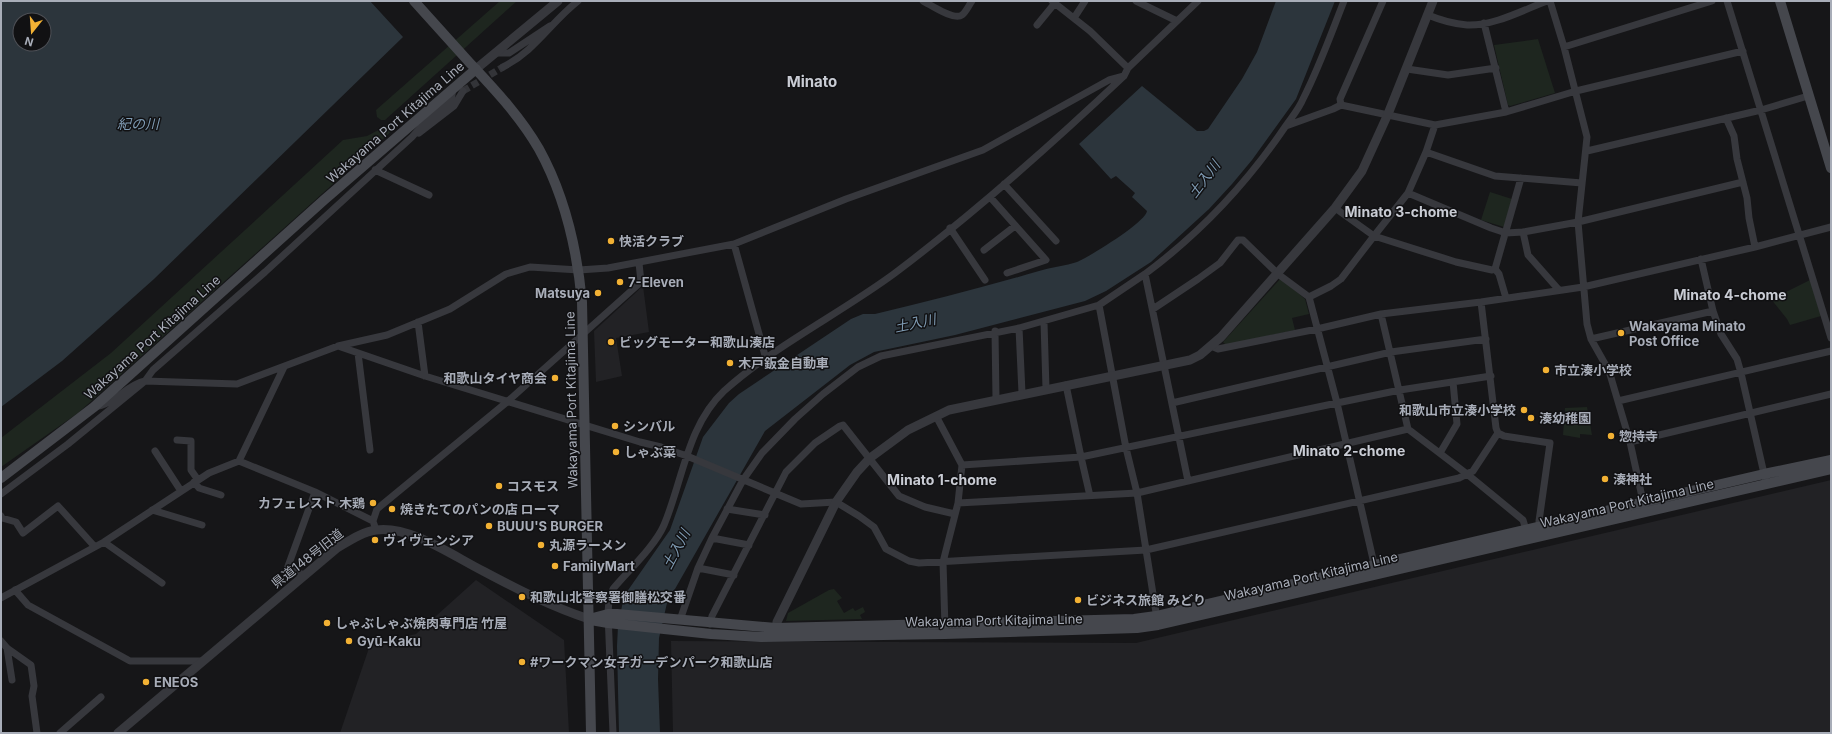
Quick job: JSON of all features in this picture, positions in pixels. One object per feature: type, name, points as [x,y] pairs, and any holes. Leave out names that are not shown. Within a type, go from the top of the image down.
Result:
[{"type":"main road","points":[[414,1],[476,69]]},
{"type":"main road","points":[[1780,1],[1831,168]]},
{"type":"main road","name":"Wakayama Port Kitajima Line","points":[[1,478],[94,407],[324,200],[458,90],[476,69],[516,114],[539,149],[556,186],[570,225],[579,270],[583,334],[591,733]]},
{"type":"main road","name":"Wakayama Port Kitajima Line","points":[[668,624],[721,635],[945,629],[1108,621],[1157,621],[1644,507],[1765,478],[1831,460]]},
{"type":"main road","name":"Wakayama Port Kitajima Line","points":[[1765,478],[1831,469]]},
{"type":"main road","points":[[589,619],[612,619],[668,624]]},
{"type":"main road","name":"Wakayama Port Kitajima Line","points":[[668,624],[680,620],[776,633]]},
{"type":"street","points":[[476,69],[558,1]]},
{"type":"street","points":[[496,53],[509,53],[552,24],[578,1]]},
{"type":"street","points":[[923,1],[945,12],[958,16],[963,14],[972,1]]},
{"type":"street","points":[[1074,18],[1085,1]]},
{"type":"street","points":[[1136,1],[1177,21]]},
{"type":"street","points":[[613,733],[612,619],[610,599],[613,589],[661,531],[689,457],[694,436],[702,419],[713,404],[725,391],[766,359],[895,273],[950,228],[990,198],[1004,184],[1064,133],[1124,76],[1128,68],[1198,1]]},
{"type":"street","points":[[680,620],[698,568],[741,479],[762,453],[795,419],[823,394],[858,367],[881,356],[1019,328],[1099,305],[1145,274],[1178,248],[1232,194],[1285,126],[1303,100],[1344,1]]},
{"type":"street","points":[[1340,105],[1340,99],[1383,1]]},
{"type":"street","points":[[776,633],[777,622],[836,502],[857,472],[870,458],[908,430],[949,410],[1022,393],[1190,360],[1200,355],[1221,337],[1335,208],[1362,171],[1407,69],[1433,1]]},
{"type":"street","points":[[1428,15],[1468,25],[1484,23],[1549,1],[1564,47],[1587,138],[1587,151],[1578,222],[1587,324],[1591,339],[1609,371],[1630,442],[1644,507]]},
{"type":"street","points":[[1564,47],[1712,1]]},
{"type":"street","points":[[1727,1],[1831,338]]},
{"type":"street","points":[[1037,26],[1053,2],[1074,18],[1128,68]]},
{"type":"street","points":[[1484,23],[1506,112]]},
{"type":"street","points":[[503,67],[518,59],[546,34],[552,24]]},
{"type":"street","points":[[1285,126],[1333,109],[1340,105],[1435,125],[1506,112],[1576,91],[1743,51]]},
{"type":"street","points":[[1407,69],[1448,75],[1496,68]]},
{"type":"street","points":[[94,407],[104,406],[136,383],[145,381],[237,384],[338,346],[387,335],[450,310],[506,274],[530,267],[579,270],[608,268],[638,264],[734,244],[846,199],[983,150],[1109,80],[1124,76]]},
{"type":"street","points":[[1,494],[68,444],[145,381],[153,370],[265,272],[412,137],[451,100],[458,90]]},
{"type":"street","points":[[1587,151],[1761,110],[1808,96]]},
{"type":"street","points":[[1726,118],[1734,136],[1737,159],[1743,182],[1755,247]]},
{"type":"street","points":[[1309,297],[1341,279],[1408,193],[1426,152],[1435,125]]},
{"type":"street","points":[[1426,152],[1495,176],[1582,183]]},
{"type":"street","points":[[375,170],[429,195]]},
{"type":"street","points":[[1495,269],[1521,178]]},
{"type":"street","points":[[1408,193],[1506,233],[1523,232],[1578,222],[1743,182]]},
{"type":"street","points":[[1004,184],[1056,241]]},
{"type":"street","points":[[990,198],[1046,260],[1007,273]]},
{"type":"street","points":[[1335,208],[1374,236],[1456,262],[1492,270],[1495,269]]},
{"type":"street","points":[[984,250],[1015,226]]},
{"type":"street","points":[[1211,346],[1218,349],[1381,314],[1481,302],[1583,287],[1755,247],[1831,227]]},
{"type":"street","points":[[950,228],[984,280]]},
{"type":"street","points":[[1523,232],[1528,255],[1559,290]]},
{"type":"street","points":[[1153,309],[1198,280],[1220,262],[1238,240],[1243,240],[1278,274],[1309,297],[1316,329],[1337,403],[1375,570]]},
{"type":"street","points":[[734,244],[766,359]]},
{"type":"street","points":[[1701,259],[1713,311],[1721,334],[1737,359],[1765,478]]},
{"type":"street","points":[[239,461],[315,492],[375,526],[377,509],[507,402],[641,282],[638,264]]},
{"type":"street","points":[[1495,269],[1499,274],[1506,298]]},
{"type":"street","points":[[1145,274],[1188,481]]},
{"type":"street","points":[[1481,302],[1496,428],[1498,434]]},
{"type":"street","points":[[1099,305],[1126,448],[1137,493],[1157,621]]},
{"type":"street","points":[[1591,339],[1713,311]]},
{"type":"street","points":[[1381,314],[1408,429],[1467,474],[1522,520],[1528,534]]},
{"type":"street","points":[[418,322],[425,376]]},
{"type":"street","points":[[1044,322],[1046,389]]},
{"type":"street","points":[[1019,328],[1022,393]]},
{"type":"street","points":[[995,332],[996,399]]},
{"type":"street","points":[[1172,403],[1391,352],[1486,338]]},
{"type":"street","points":[[338,346],[507,402],[689,457],[776,492],[801,504],[836,502],[874,527],[886,549],[909,561],[919,563],[1146,550],[1459,478],[1473,471],[1498,434]]},
{"type":"street","points":[[1618,401],[1831,351]]},
{"type":"street","points":[[358,353],[370,450]]},
{"type":"street","points":[[1,598],[104,542],[209,473],[239,461],[284,367]]},
{"type":"street","points":[[962,465],[1081,457],[1400,390],[1491,376]]},
{"type":"street","points":[[1440,453],[1457,424],[1453,382]]},
{"type":"street","points":[[1066,385],[1090,496]]},
{"type":"street","points":[[1630,442],[1831,394]]},
{"type":"street","points":[[936,416],[962,465],[958,503],[943,562],[945,629]]},
{"type":"street","points":[[710,624],[712,616],[786,472],[815,443],[842,425],[899,496],[925,507],[955,514]]},
{"type":"street","points":[[958,503],[1137,493],[1408,429]]},
{"type":"street","points":[[1498,434],[1550,443],[1540,531]]},
{"type":"street","points":[[177,440],[191,441],[191,470],[199,488],[221,495]]},
{"type":"street","points":[[155,451],[181,491]]},
{"type":"street","points":[[305,575],[288,569],[315,492]]},
{"type":"street","points":[[1,516],[2,518],[16,522],[23,533],[58,506],[95,547]]},
{"type":"street","points":[[726,509],[765,515]]},
{"type":"street","points":[[152,510],[202,525]]},
{"type":"street","name":"県道148号旧道","points":[[118,733],[337,548],[375,526],[412,535],[484,572],[572,614],[589,619]]},
{"type":"street","points":[[712,538],[749,545]]},
{"type":"street","points":[[104,542],[162,583]]},
{"type":"street","points":[[698,568],[734,575]]},
{"type":"street","points":[[15,590],[28,605],[130,661],[203,661]]},
{"type":"street","points":[[1,641],[7,648],[31,665],[34,686],[32,696],[37,733]]},
{"type":"street","points":[[7,648],[12,680]]},
{"type":"street","points":[[60,733],[101,697]]},
{"type":"shaded area","points":[[500,1],[517,1],[385,120],[381,120],[377,117],[376,110]]},
{"type":"shaded area","points":[[1538,39],[1555,93],[1510,106],[1508,105],[1494,45]]},
{"type":"shaded area","points":[[388,125],[393,130],[78,413],[1,467],[1,438],[111,353],[343,140],[367,136]]},
{"type":"shaded area","points":[[1490,192],[1512,199],[1504,227],[1481,220]]},
{"type":"shaded area","points":[[1281,278],[1305,299],[1309,314],[1292,318],[1295,330],[1226,345],[1223,342]]},
{"type":"shaded area","points":[[1810,280],[1821,316],[1790,325],[1771,299],[1780,292],[1782,294]]},
{"type":"shaded area","points":[[643,286],[649,332],[616,338],[622,376],[596,382],[594,331]]},
{"type":"shaded area","points":[[1587,407],[1592,435],[1580,434],[1580,438],[1563,435],[1565,408]]},
{"type":"shaded area","points":[[1831,480],[1831,733],[673,733],[671,641],[1136,643]]},
{"type":"shaded area","points":[[476,580],[564,640],[569,733],[340,733],[370,645],[416,634]]},
{"type":"shaded area","points":[[834,589],[842,598],[837,601],[844,613],[853,608],[855,611],[863,607],[865,612],[860,615],[862,619],[786,621],[788,613],[829,590]]},
{"type":"water","name":"紀の川","points":[[1,1],[370,1],[403,37],[154,279],[62,361],[1,407]]},
{"type":"water","name":"土入川","points":[[1276,1],[1335,1],[1296,99],[1252,160],[1232,184],[1209,209],[1151,262],[1106,291],[1085,301],[955,335],[874,352],[850,365],[765,431],[667,603],[659,638],[658,679],[660,733],[619,733],[617,646],[618,626],[624,596],[670,530],[703,437],[729,403],[739,394],[851,319],[863,314],[875,314],[896,309],[1068,265],[1077,262],[1104,247],[1128,231],[1144,216],[1147,211],[1132,197],[1135,193],[1116,176],[1111,179],[1079,144],[1142,86],[1197,131],[1204,131],[1208,129],[1242,79],[1257,52]]},
{"type":"tunnel","points":[[463,91],[503,67]]},
{"type":"place","name":"快活クラブ","points":[[611,241]]},
{"type":"place","name":"7-Eleven","points":[[620,282]]},
{"type":"place","name":"Matsuya","points":[[598,293]]},
{"type":"place","name":"Wakayama Minato Post Office","points":[[1621,333]]},
{"type":"place","name":"ビッグモーター和歌山湊店","points":[[611,342]]},
{"type":"place","name":"木戸鈑金自動車","points":[[730,363]]},
{"type":"place","name":"市立湊小学校","points":[[1546,370]]},
{"type":"place","name":"和歌山タイヤ商会","points":[[555,378]]},
{"type":"place","name":"和歌山市立湊小学校","points":[[1524,410]]},
{"type":"place","name":"湊幼稚園","points":[[1531,418]]},
{"type":"place","name":"シンバル","points":[[615,426]]},
{"type":"place","name":"惣持寺","points":[[1611,436]]},
{"type":"place","name":"しゃぶ菜","points":[[616,452]]},
{"type":"place","name":"湊神社","points":[[1605,479]]},
{"type":"place","name":"コスモス","points":[[499,486]]},
{"type":"place","name":"カフェレスト 木鶏","points":[[373,503]]},
{"type":"place","name":"焼きたてのパンの店 ローマ","points":[[392,509]]},
{"type":"place","name":"BUUU'S BURGER","points":[[489,526]]},
{"type":"place","name":"ヴィヴェンシア","points":[[375,540]]},
{"type":"place","name":"丸源ラーメン","points":[[541,545]]},
{"type":"place","name":"FamilyMart","points":[[555,566]]},
{"type":"place","name":"和歌山北警察署御膳松交番","points":[[522,597]]},
{"type":"place","name":"ビジネス旅館 みどり","points":[[1078,600]]},
{"type":"place","name":"しゃぶしゃぶ焼肉専門店 竹屋","points":[[327,623]]},
{"type":"place","name":"Gyū-Kaku","points":[[349,641]]},
{"type":"place","name":"#ワークマン女子ガーデンパーク和歌山店","points":[[522,662]]},
{"type":"place","name":"ENEOS","points":[[146,682]]},
{"type":"district","name":"Minato","points":[[812,82]]},
{"type":"district","name":"Minato 3-chome","points":[[1401,212]]},
{"type":"district","name":"Minato 4-chome","points":[[1730,295]]},
{"type":"district","name":"Minato 2-chome","points":[[1349,451]]},
{"type":"district","name":"Minato 1-chome","points":[[942,480]]}]
